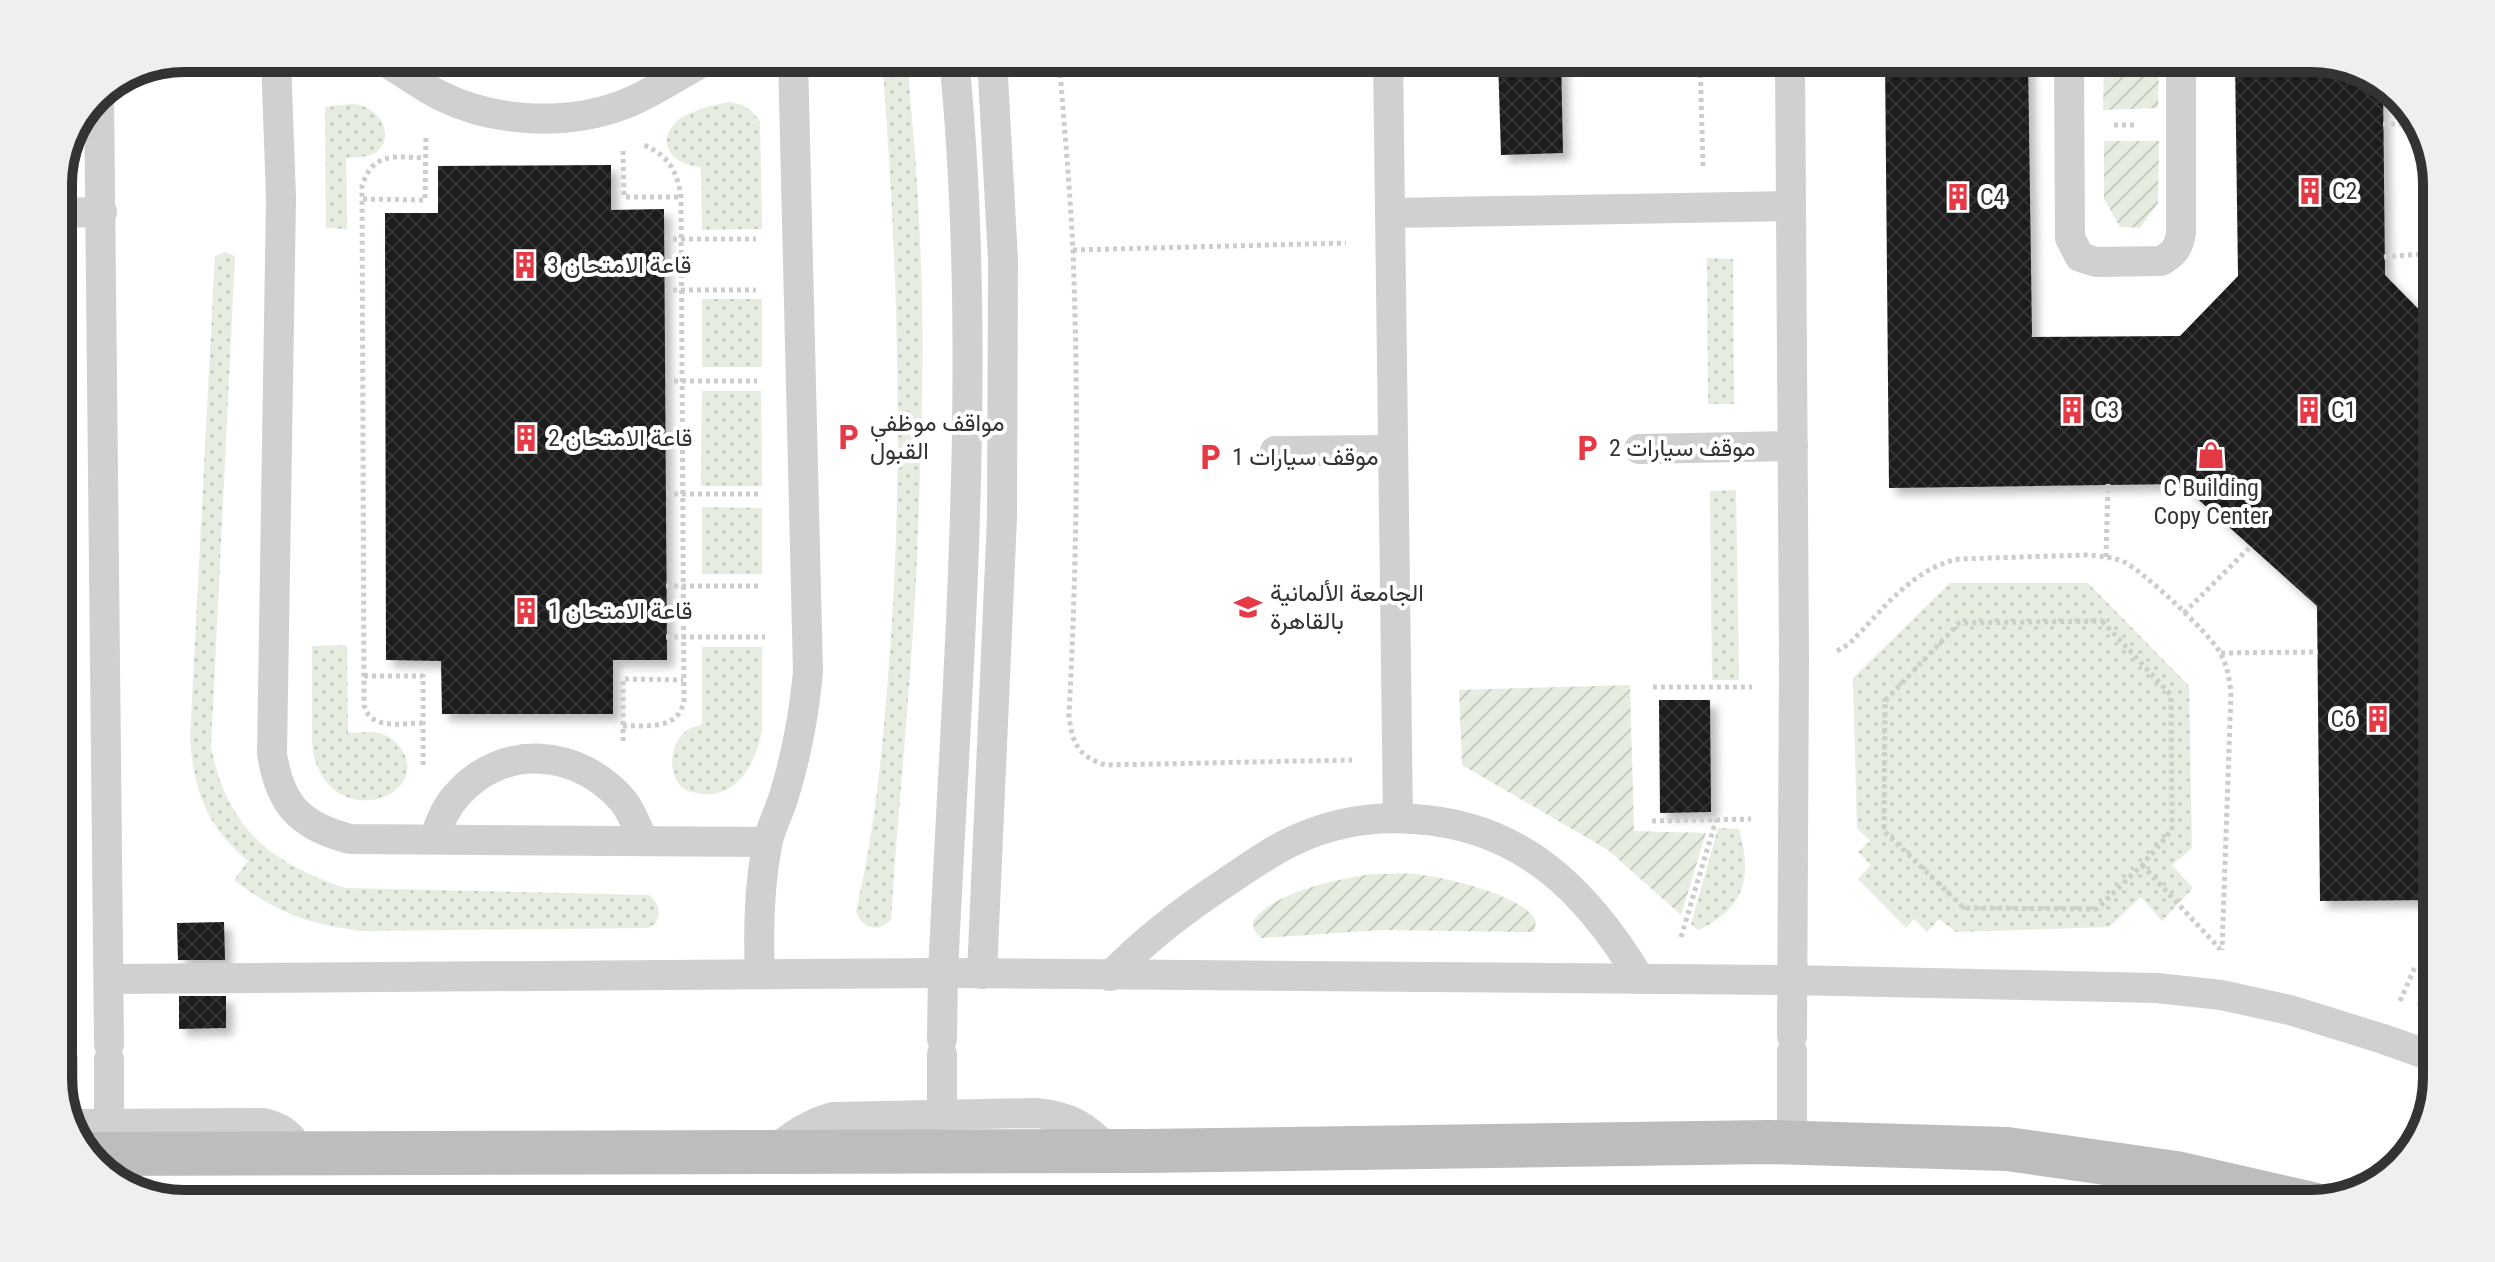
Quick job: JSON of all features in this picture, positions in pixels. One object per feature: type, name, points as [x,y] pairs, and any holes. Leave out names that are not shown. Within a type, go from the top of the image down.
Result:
[{"type":"main road","points":[[97,1139],[301,1153],[1109,1151],[1792,1143],[2007,1149],[2176,1173],[2251,1190]]},
{"type":"lane","points":[[276,72],[281,198],[272,754],[276,779],[287,802],[304,820],[326,833],[350,839],[767,842]]},
{"type":"lane","points":[[400,72],[443,97],[481,110],[519,117],[554,118],[588,114],[623,104],[686,72]]},
{"type":"lane","points":[[760,974],[758,930],[767,842],[783,797],[802,721],[808,672],[793,72]]},
{"type":"lane","points":[[942,1113],[943,973],[967,388],[966,260],[955,72]]},
{"type":"lane","points":[[982,974],[1002,501],[1003,260],[993,72]]},
{"type":"lane","points":[[1388,72],[1398,818]]},
{"type":"lane","points":[[1790,72],[1794,818],[1792,1143]]},
{"type":"lane","points":[[2069,72],[2070,238],[2080,257],[2096,262],[2161,261],[2177,248],[2181,233],[2181,72]]},
{"type":"lane","points":[[97,1139],[109,1051],[99,112]]},
{"type":"lane","points":[[1390,227],[1704,207],[1791,206]]},
{"type":"lane","points":[[72,213],[102,212]]},
{"type":"lane","points":[[1639,449],[1793,446]]},
{"type":"lane","points":[[1275,451],[1393,450]]},
{"type":"lane","points":[[428,839],[449,806],[474,779],[494,766],[518,759],[542,758],[566,761],[588,771],[623,802],[643,841]]},
{"type":"lane","points":[[1110,976],[1159,929],[1266,855],[1296,839],[1329,827],[1363,820],[1398,818],[1460,826],[1519,848],[1555,874],[1588,905],[1616,940],[1640,979]]},
{"type":"lane","points":[[109,979],[943,973],[1792,980],[2157,988],[2290,1010],[2423,1053]]},
{"type":"lane","points":[[773,1152],[790,1136],[811,1124],[833,1117],[942,1113],[1057,1115],[1078,1123],[1109,1151]]},
{"type":"path","points":[[1060,72],[1073,250],[1077,469],[1069,715],[1071,735],[1080,751],[1092,761],[1106,765],[1397,760]]},
{"type":"path","points":[[1700,72],[1704,207]]},
{"type":"path","points":[[363,199],[425,200],[426,88]]},
{"type":"path","points":[[2069,125],[2181,124]]},
{"type":"path","points":[[2383,124],[2405,124]]},
{"type":"path","points":[[623,726],[672,722],[682,709],[684,680],[681,197],[679,180],[672,164],[660,152],[633,144]]},
{"type":"path","points":[[423,723],[378,723],[365,711],[362,186],[372,165],[382,159],[425,158]]},
{"type":"path","points":[[1073,250],[1390,227]]},
{"type":"path","points":[[665,239],[798,239]]},
{"type":"path","points":[[2384,257],[2423,255]]},
{"type":"path","points":[[665,290],[799,290]]},
{"type":"path","points":[[666,381],[802,381]]},
{"type":"path","points":[[2106,557],[2108,484]]},
{"type":"path","points":[[666,494],[805,494]]},
{"type":"path","points":[[2184,613],[2251,546]]},
{"type":"path","points":[[1653,687],[1793,673],[1849,644],[1920,574],[1946,562],[2106,557],[2126,563],[2210,636],[2229,672],[2231,692],[2222,951],[2142,865]]},
{"type":"path","points":[[666,586],[807,586]]},
{"type":"path","points":[[2102,621],[2171,695],[2172,830],[2142,865],[2097,909],[1964,908],[1884,831],[1885,701],[1959,623],[2102,621]]},
{"type":"path","points":[[666,637],[807,637]]},
{"type":"path","points":[[2221,653],[2318,652]]},
{"type":"path","points":[[364,676],[423,676],[428,839]]},
{"type":"path","points":[[623,802],[623,679],[684,680]]},
{"type":"path","points":[[1652,821],[1794,818]]},
{"type":"path","points":[[1681,980],[1681,933],[1716,820]]},
{"type":"path","points":[[2383,1039],[2415,967],[2423,967]]},
{"type":"shaded area","points":[[883,72],[908,72],[922,298],[919,490],[913,627],[891,920],[875,928],[862,922],[856,911],[880,766],[893,599],[898,444],[892,213]]},
{"type":"shaded area","points":[[2104,72],[2159,72],[2158,108],[2103,110]]},
{"type":"shaded area","points":[[729,102],[747,108],[760,122],[762,229],[702,230],[701,167],[683,163],[668,146],[670,130],[681,118]]},
{"type":"shaded area","points":[[352,104],[364,107],[380,119],[385,137],[377,152],[364,157],[346,158],[347,229],[326,228],[325,107]]},
{"type":"shaded area","points":[[2104,141],[2159,141],[2158,203],[2140,228],[2120,227],[2104,199]]},
{"type":"shaded area","points":[[225,252],[235,256],[211,747],[228,800],[241,821],[274,854],[295,867],[345,888],[649,895],[658,908],[655,924],[648,928],[361,931],[324,925],[293,915],[264,901],[234,880],[248,861],[222,834],[205,806],[195,775],[190,738],[215,256]]},
{"type":"shaded area","points":[[1707,258],[1733,259],[1734,404],[1708,404]]},
{"type":"shaded area","points":[[702,299],[762,299],[762,367],[702,367]]},
{"type":"shaded area","points":[[702,391],[761,391],[762,486],[701,486]]},
{"type":"shaded area","points":[[1736,490],[1739,680],[1712,680],[1710,491]]},
{"type":"shaded area","points":[[702,507],[762,508],[762,574],[702,574]]},
{"type":"shaded area","points":[[1950,583],[2088,583],[2189,686],[2192,848],[2172,865],[2193,888],[2162,921],[2141,897],[2109,927],[1956,932],[1939,919],[1927,932],[1914,919],[1906,928],[1858,879],[1871,865],[1858,852],[1870,841],[1857,828],[1853,678]]},
{"type":"shaded area","points":[[347,645],[348,733],[375,732],[388,736],[399,746],[407,763],[405,779],[395,791],[379,798],[361,800],[342,795],[326,781],[314,757],[312,646]]},
{"type":"shaded area","points":[[702,647],[762,647],[762,731],[759,742],[743,775],[735,784],[715,794],[684,789],[675,776],[672,760],[680,738],[689,729],[702,724]]},
{"type":"shaded area","points":[[1630,685],[1634,831],[1706,833],[1681,915],[1608,850],[1462,765],[1459,690]]},
{"type":"shaded area","points":[[1718,828],[1739,829],[1745,865],[1742,888],[1730,908],[1698,930],[1691,924]]},
{"type":"shaded area","points":[[1371,874],[1416,874],[1500,895],[1529,912],[1536,921],[1534,932],[1382,930],[1261,938],[1254,930],[1253,921],[1276,902],[1307,888]]},
{"type":"shaded area","points":[[2423,990],[2423,1007],[2416,1004]]},
{"type":"building","points":[[1498,72],[1561,72],[1563,153],[1501,155]]},
{"type":"building","points":[[1885,72],[2028,72],[2032,337],[2180,336],[2238,276],[2235,72],[2326,73],[2361,84],[2383,99],[2385,275],[2423,314],[2423,900],[2320,901],[2317,606],[2181,484],[1889,488]]},
{"type":"building","points":[[611,165],[611,210],[664,209],[667,660],[613,660],[613,714],[442,714],[441,661],[386,660],[385,213],[438,213],[438,166]]},
{"type":"building","points":[[1659,700],[1710,700],[1711,812],[1660,813]]},
{"type":"building","points":[[224,922],[225,960],[178,960],[177,923]]},
{"type":"building","points":[[179,996],[226,996],[226,1028],[179,1029]]},
{"type":"place","name":"C2","points":[[2310,191]]},
{"type":"place","name":"C4","points":[[1958,197]]},
{"type":"place","name":"قاعة الامتحان 3","points":[[525,265]]},
{"type":"place","name":"C3","points":[[2072,410]]},
{"type":"place","name":"C1","points":[[2309,410]]},
{"type":"place","name":"مواقف موظفي القبول","points":[[848,437]]},
{"type":"place","name":"قاعة الامتحان 2","points":[[526,438]]},
{"type":"place","name":"موقف سيارات 2","points":[[1587,448]]},
{"type":"place","name":"C Building Copy Center","points":[[2211,455]]},
{"type":"place","name":"موقف سيارات 1","points":[[1210,457]]},
{"type":"place","name":"الجامعة الألمانية بالقاهرة","points":[[1248,607]]},
{"type":"place","name":"قاعة الامتحان 1","points":[[526,611]]},
{"type":"place","name":"C6","points":[[2378,719]]}]
